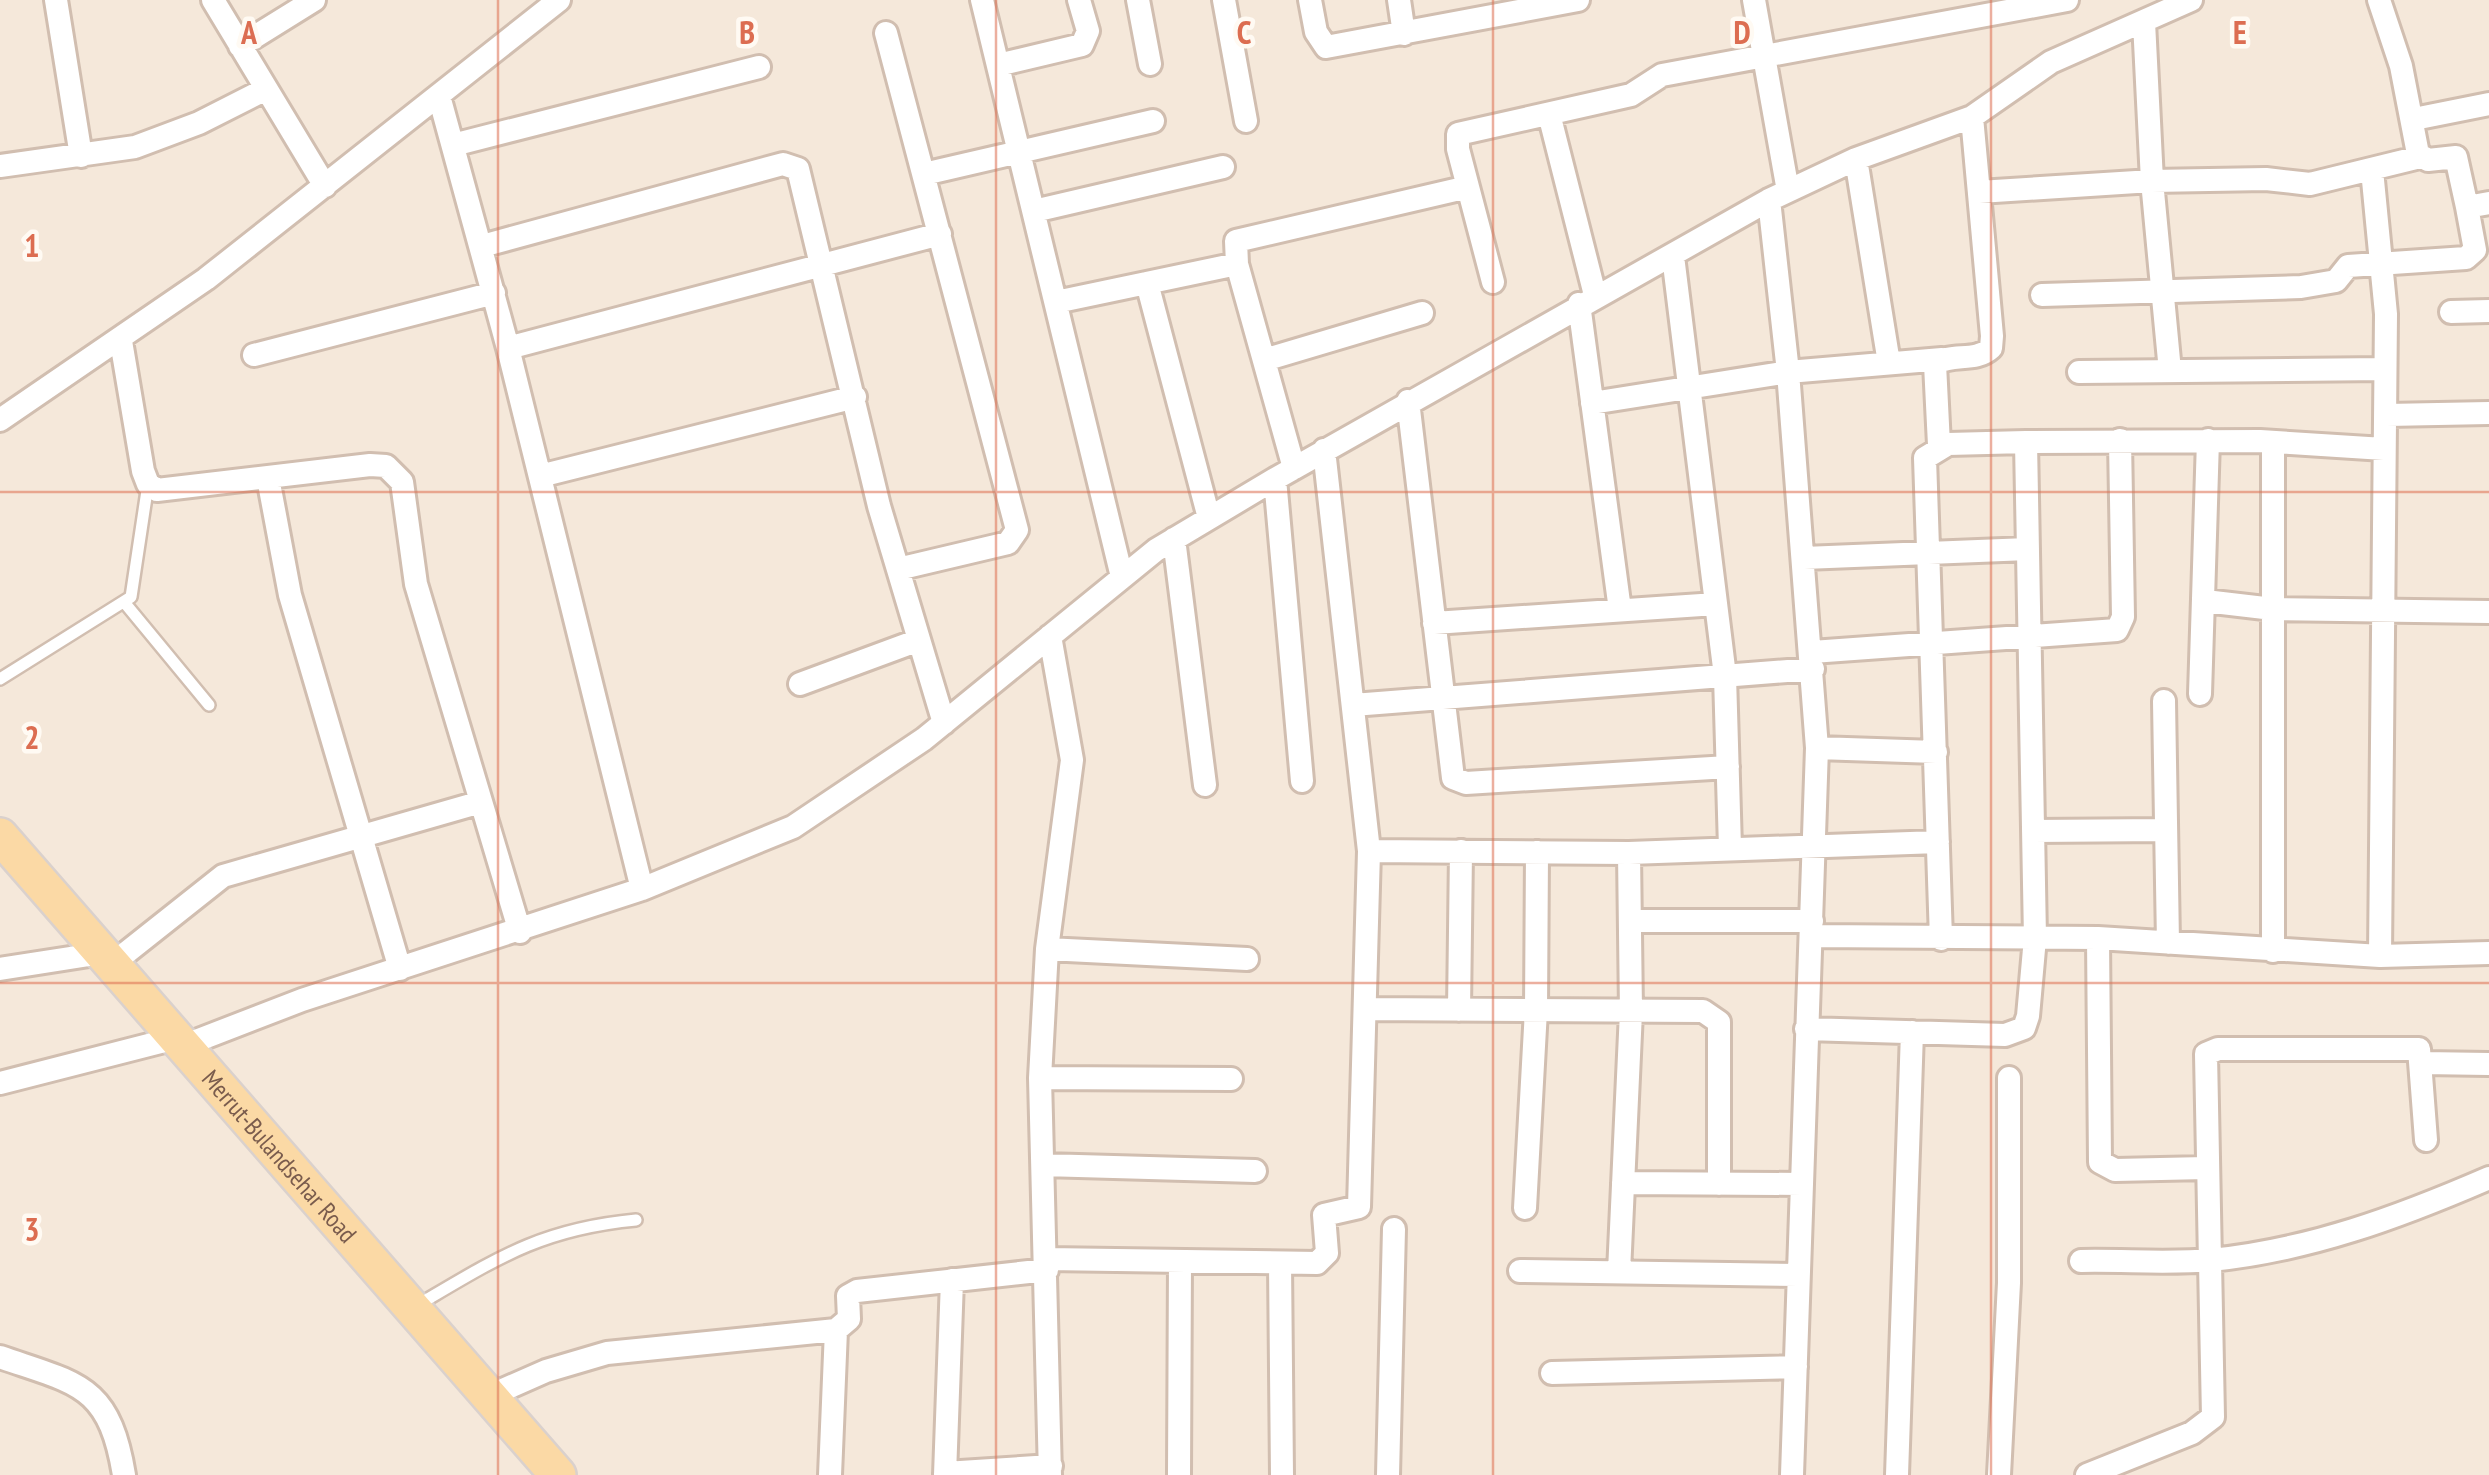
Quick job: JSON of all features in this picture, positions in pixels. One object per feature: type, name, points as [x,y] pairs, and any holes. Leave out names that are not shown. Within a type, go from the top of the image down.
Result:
[{"type":"main road","name":"Merrut-Bulandsehar Road","points":[[0,836],[558,1475]]},
{"type":"street","points":[[56,0],[81,156]]},
{"type":"street","points":[[212,0],[325,186]]},
{"type":"street","points":[[240,46],[314,0]]},
{"type":"street","points":[[0,420],[121,341],[325,186],[559,0]]},
{"type":"street","points":[[982,0],[1122,577]]},
{"type":"street","points":[[998,65],[1082,45],[1088,31],[1079,0]]},
{"type":"street","points":[[1138,0],[1150,64]]},
{"type":"street","points":[[1224,0],[1246,121]]},
{"type":"street","points":[[1310,0],[1316,32],[1326,47],[1578,0]]},
{"type":"street","points":[[1399,0],[1404,34]]},
{"type":"street","points":[[1754,0],[1765,58],[1778,196],[1817,748],[1792,1475]]},
{"type":"street","points":[[1493,282],[1458,134],[1631,95],[1662,75],[2067,0]]},
{"type":"street","points":[[0,1083],[180,1042],[520,932],[642,889],[793,828],[944,723],[1174,539],[1284,473],[1587,299],[1778,196],[1856,158],[1972,117],[2040,68],[2191,0]]},
{"type":"street","points":[[2380,0],[2414,119],[2420,157]]},
{"type":"street","points":[[2144,22],[2152,181],[2170,372]]},
{"type":"street","points":[[886,34],[1017,530],[1008,543],[898,569]]},
{"type":"street","points":[[453,145],[759,67]]},
{"type":"street","points":[[0,166],[81,156],[165,137],[266,89]]},
{"type":"street","points":[[440,96],[494,292],[642,889]]},
{"type":"street","points":[[2414,119],[2489,104]]},
{"type":"street","points":[[1549,114],[1587,299],[1592,402],[1620,610]]},
{"type":"street","points":[[1592,402],[1788,372],[1983,355],[1991,348],[1972,117]]},
{"type":"street","points":[[924,174],[1152,122]]},
{"type":"street","points":[[1978,192],[2152,181],[2266,180],[2310,184],[2420,157],[2456,157],[2478,205],[2472,255],[2385,266],[2348,266],[2339,280],[2326,284],[2162,294],[2042,296]]},
{"type":"street","points":[[1856,158],[1888,363]]},
{"type":"street","points":[[482,246],[793,164],[800,176],[898,569],[944,723]]},
{"type":"street","points":[[1034,211],[1223,167]]},
{"type":"street","points":[[2372,170],[2385,266],[2380,956]]},
{"type":"street","points":[[1302,781],[1284,473],[1264,360],[1237,264],[1236,241],[1468,187]]},
{"type":"street","points":[[508,348],[940,234]]},
{"type":"street","points":[[1673,256],[1725,676],[1730,848]]},
{"type":"street","points":[[1056,302],[1237,264]]},
{"type":"street","points":[[1147,282],[1209,518]]},
{"type":"street","points":[[254,356],[494,292]]},
{"type":"street","points":[[2451,312],[2489,311]]},
{"type":"street","points":[[1264,360],[1422,313]]},
{"type":"street","points":[[121,341],[148,484],[172,491],[370,465],[386,466],[402,482],[416,584],[520,932]]},
{"type":"street","points":[[1940,445],[1934,373],[1942,359]]},
{"type":"street","points":[[2079,372],[2385,369]]},
{"type":"street","points":[[540,476],[855,397]]},
{"type":"street","points":[[1408,401],[1450,772],[1459,783],[1728,766]]},
{"type":"street","points":[[2386,414],[2489,413]]},
{"type":"street","points":[[1940,939],[1934,646],[1925,458],[1940,445],[2120,440],[2272,442],[2384,449]]},
{"type":"street","points":[[1352,705],[1725,676],[1812,660],[1934,646],[2110,632],[2122,624],[2120,440]]},
{"type":"street","points":[[2200,694],[2208,440]]},
{"type":"street","points":[[1806,1029],[2005,1035],[2024,1028],[2034,938],[2026,442]]},
{"type":"street","points":[[2272,442],[2273,951]]},
{"type":"street","points":[[489,1396],[546,1370],[606,1353],[836,1330],[849,1319],[848,1296],[857,1291],[1047,1265],[1280,1263],[1324,1259],[1324,1215],[1359,1207],[1369,851],[1324,450]]},
{"type":"street","points":[[268,478],[290,596],[400,969]]},
{"type":"street","points":[[1174,539],[1205,785]]},
{"type":"street","points":[[1804,558],[2028,549]]},
{"type":"street","points":[[2205,602],[2273,609],[2489,612]]},
{"type":"street","points":[[1434,623],[1716,604]]},
{"type":"street","points":[[952,1280],[945,1474],[1050,1471],[1040,1078],[1047,949],[1072,760],[1050,636]]},
{"type":"street","points":[[800,684],[919,640]]},
{"type":"street","points":[[2164,701],[2168,943]]},
{"type":"street","points":[[1817,748],[1936,752]]},
{"type":"street","points":[[0,969],[107,958],[223,876],[482,802]]},
{"type":"street","points":[[2033,831],[2166,830]]},
{"type":"street","points":[[1369,851],[1629,853],[1938,842]]},
{"type":"street","points":[[1459,1010],[1461,852]]},
{"type":"street","points":[[1526,1208],[1536,1010],[1537,852]]},
{"type":"street","points":[[1619,1272],[1631,1012],[1629,853]]},
{"type":"street","points":[[1630,921],[1940,939],[2098,938],[2380,956],[2489,953]]},
{"type":"street","points":[[2098,938],[2100,1162],[2115,1170],[2206,1168]]},
{"type":"street","points":[[1047,949],[1247,959]]},
{"type":"street","points":[[1365,1009],[1702,1011],[1719,1022],[1718,1184]]},
{"type":"street","points":[[1896,1475],[1912,1032]]},
{"type":"street","points":[[2087,1475],[2192,1433],[2213,1417],[2203,1060],[2211,1050],[2419,1049],[2426,1140]]},
{"type":"street","points":[[2423,1063],[2489,1064]]},
{"type":"street","points":[[1040,1078],[1231,1079]]},
{"type":"street","points":[[1999,1475],[2009,1284],[2010,1078]]},
{"type":"street","points":[[1043,1165],[1255,1170]]},
{"type":"street","points":[[2081,1260],[2210,1260],[2350,1234],[2489,1178]]},
{"type":"street","points":[[1623,1182],[1802,1184]]},
{"type":"street","points":[[1388,1475],[1394,1229]]},
{"type":"street","points":[[1179,1475],[1180,1261]]},
{"type":"street","points":[[1280,1263],[1282,1475]]},
{"type":"street","points":[[1520,1270],[1798,1275]]},
{"type":"street","points":[[830,1475],[836,1330]]},
{"type":"street","points":[[0,1357],[75,1383],[96,1397],[124,1475]]},
{"type":"street","points":[[1552,1373],[1796,1366]]},
{"type":"lane","points":[[0,679],[134,592],[148,484]]},
{"type":"lane","points":[[124,602],[209,705]]},
{"type":"lane","points":[[412,1308],[524,1244],[583,1225],[636,1220]]},
{"type":"shaded area","points":[[0,0],[2489,0],[2489,1475],[0,1475]]}]
